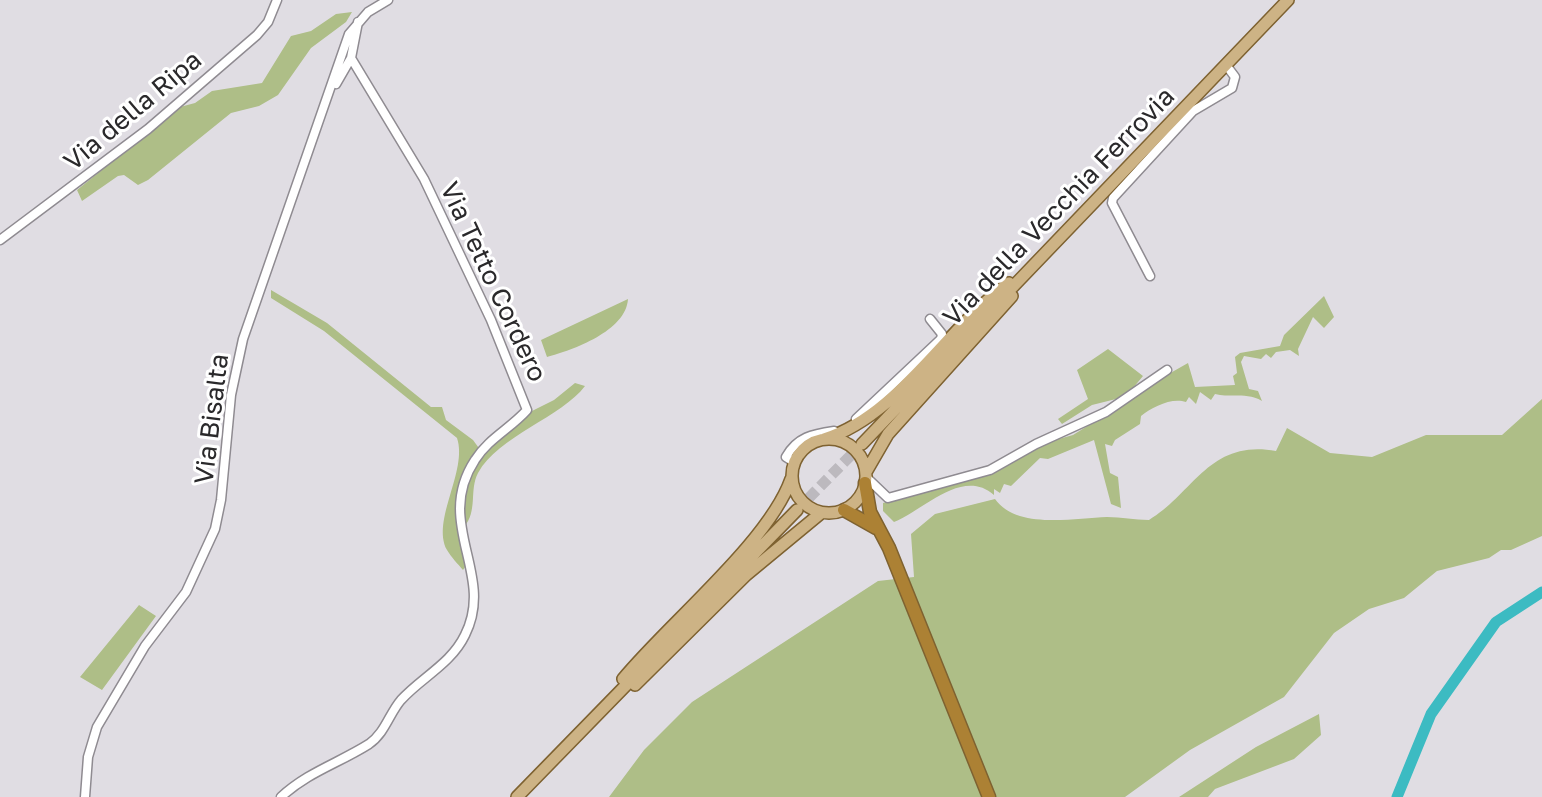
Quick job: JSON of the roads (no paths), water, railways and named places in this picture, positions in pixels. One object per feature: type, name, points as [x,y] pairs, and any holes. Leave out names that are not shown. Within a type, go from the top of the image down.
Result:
[{"type":"highway","points":[[866,477],[870,512],[889,548],[989,797]]},
{"type":"highway","points":[[844,510],[883,534]]},
{"type":"main road","name":"Via della Vecchia Ferrovia","points":[[862,444],[1288,0]]},
{"type":"main road","points":[[563,749],[576,728],[752,538],[784,496],[794,462],[804,448],[844,433],[872,413],[999,290],[1033,266]]},
{"type":"main road","points":[[563,749],[584,737],[746,575],[821,513],[844,510],[858,499],[888,434],[999,314],[1033,266]]},
{"type":"main road","points":[[824,439],[852,447],[866,477]]},
{"type":"main road","points":[[791,479],[800,501],[821,513]]},
{"type":"main road","points":[[517,797],[797,510]]},
{"type":"street","name":"Via della Ripa","points":[[0,240],[148,129],[257,35],[268,22],[277,0]]},
{"type":"street","points":[[368,12],[370,0]]},
{"type":"street","name":"Via Bisalta","points":[[85,797],[88,757],[97,727],[145,646],[186,592],[215,529],[221,500],[231,395],[243,339],[345,44],[358,22],[388,0]]},
{"type":"street","points":[[331,90],[351,58],[358,22]]},
{"type":"street","name":"Via Tetto Cordero","points":[[281,797],[319,769],[372,742],[401,701],[457,648],[476,603],[475,586],[461,536],[462,491],[469,470],[483,448],[527,410],[491,320],[424,179],[351,58]]},
{"type":"street","points":[[1150,276],[1112,203],[1113,198],[1193,111],[1232,88],[1235,77],[1226,65]]},
{"type":"street","points":[[794,462],[786,457],[796,444],[813,434],[850,424],[938,342],[942,334],[930,319]]},
{"type":"street","points":[[866,477],[888,498],[990,470],[1106,412],[1167,370]]},
{"type":"waterway","points":[[1397,797],[1431,714],[1496,622],[1542,592]]},
{"type":"tunnel","points":[[797,510],[862,444]]}]
